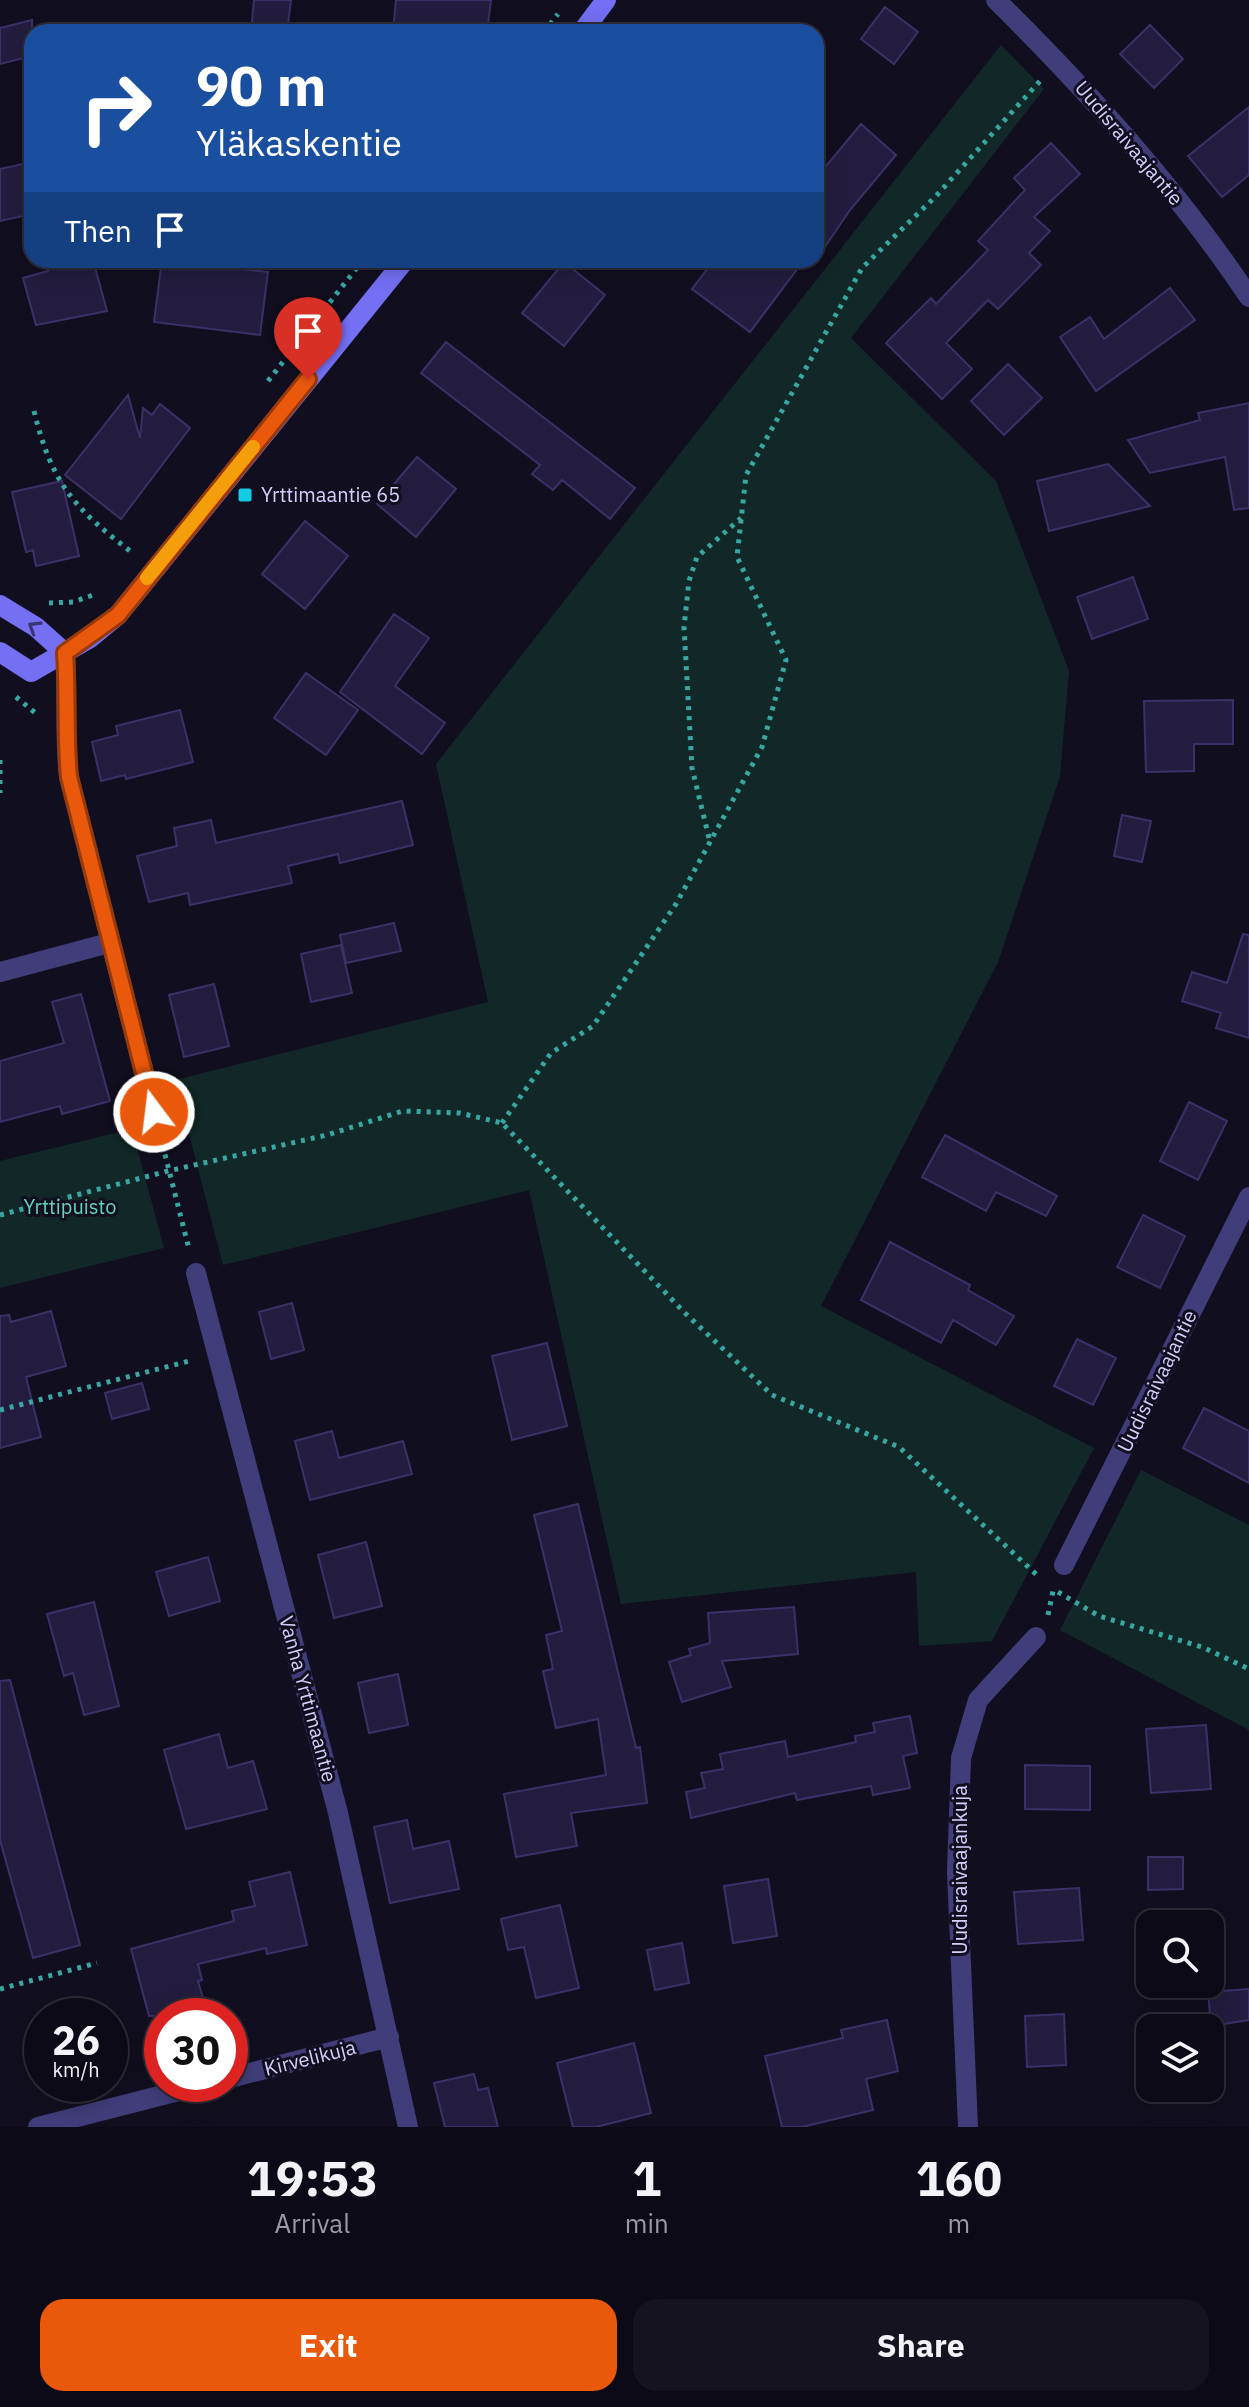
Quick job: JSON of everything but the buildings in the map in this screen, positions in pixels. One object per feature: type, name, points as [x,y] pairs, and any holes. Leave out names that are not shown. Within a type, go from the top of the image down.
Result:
[{"type":"street","points":[[588,24],[606,0]]},
{"type":"street","name":"Uudisraivaajantie","points":[[996,0],[1058,61],[1218,250],[1249,297]]},
{"type":"street","points":[[0,652],[31,672],[65,653],[118,615],[399,268]]},
{"type":"street","points":[[0,605],[36,627],[65,653],[69,777],[154,1112]]},
{"type":"street","points":[[0,972],[109,943]]},
{"type":"street","name":"Uudisraivaajantie","points":[[1064,1565],[1249,1197]]},
{"type":"street","name":"Vanha Yrttimaantie","points":[[196,1273],[338,1813],[408,2127]]},
{"type":"street","name":"Uudisraivaajankuja","points":[[968,2127],[957,1872],[961,1758],[978,1700],[1021,1649],[1036,1637]]},
{"type":"street","name":"Kirvelikuja","points":[[248,2073],[389,2037]]},
{"type":"street","points":[[38,2127],[144,2100]]},
{"type":"path","points":[[502,1123],[551,1053],[593,1026],[676,904],[762,747],[786,660],[737,557],[746,475],[862,268],[936,196],[1058,61]]},
{"type":"path","points":[[261,390],[357,268]]},
{"type":"path","points":[[34,411],[40,437],[64,490],[81,512],[134,554]]},
{"type":"path","points":[[709,839],[692,768],[684,627],[689,581],[697,557],[741,518]]},
{"type":"path","points":[[127,563],[141,546]]},
{"type":"path","points":[[50,600],[73,602],[94,596],[103,588]]},
{"type":"path","points":[[8,690],[50,725],[65,724]]},
{"type":"path","points":[[0,760],[0,793]]},
{"type":"path","points":[[0,1215],[168,1171],[327,1135],[403,1111],[460,1113],[502,1123],[685,1313],[772,1395],[899,1447],[1052,1589],[1099,1616],[1202,1647],[1249,1669]]},
{"type":"path","points":[[154,1112],[196,1273]]},
{"type":"path","points":[[0,1410],[217,1354]]},
{"type":"path","points":[[0,1989],[97,1963]]},
{"type":"green space","points":[[1001,45],[1044,89],[851,338],[996,481],[1069,671],[1060,776],[998,962],[821,1306],[1094,1448],[992,1641],[919,1646],[916,1572],[621,1604],[529,1190],[223,1265],[175,1080],[488,1002],[436,764]]},
{"type":"green space","name":"Yrttipuisto","points":[[132,1129],[164,1248],[0,1288],[0,1161]]},
{"type":"green space","points":[[1141,1470],[1249,1525],[1249,1730],[1060,1630]]},
{"type":"slow traffic","points":[[147,578],[253,447]]},
{"type":"place","name":"Yrttimaantie 65","points":[[245,495]]},
{"type":"route","points":[[154,1112],[69,777],[65,739],[68,696],[65,653],[106,627],[118,615],[308,379]]}]
